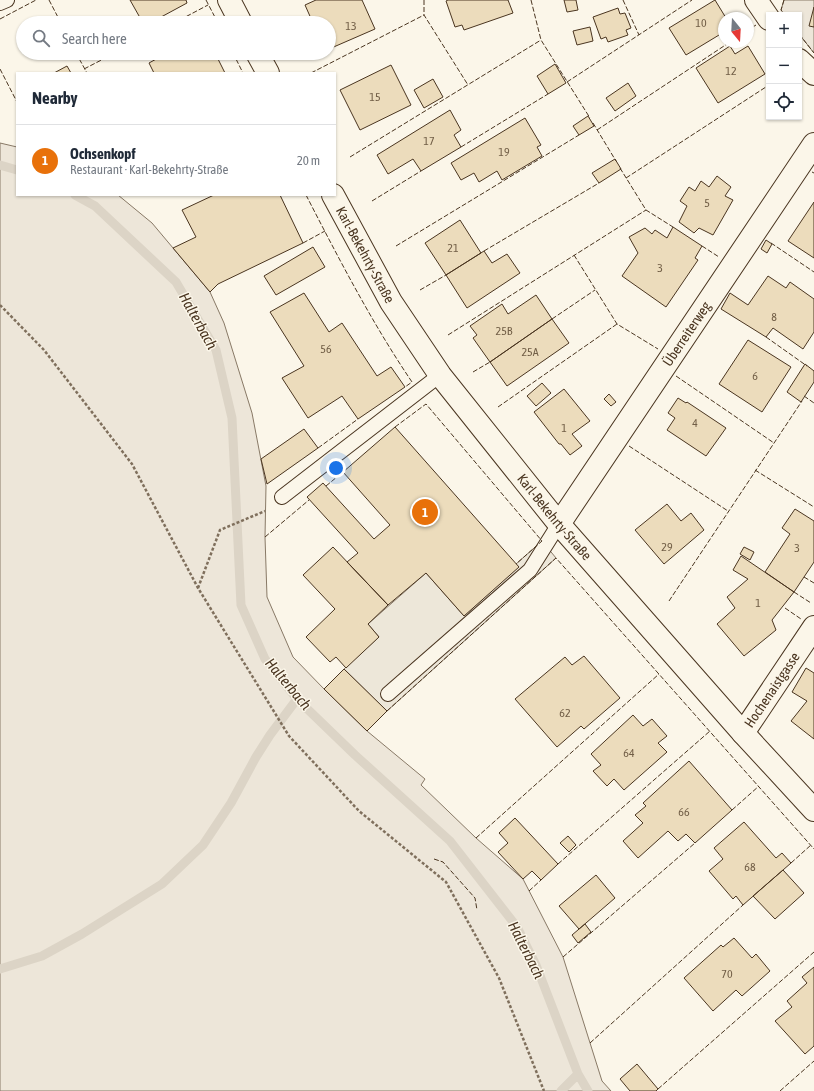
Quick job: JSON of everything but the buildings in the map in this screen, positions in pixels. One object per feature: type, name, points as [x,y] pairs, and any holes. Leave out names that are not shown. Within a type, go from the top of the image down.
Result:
[{"type":"street","points":[[229,0],[237,16]]},
{"type":"street","points":[[756,0],[766,15]]},
{"type":"street","points":[[261,60],[267,72]]},
{"type":"street","points":[[802,63],[814,74]]},
{"type":"street","name":"Überreiterweg","points":[[559,524],[814,144]]},
{"type":"street","name":"Karl-Bekehrty-Straße","points":[[334,196],[391,302],[440,375],[559,524],[743,733],[814,810]]},
{"type":"street","name":"Hochenaistgasse","points":[[743,733],[814,627]]},
{"type":"lane","points":[[0,3],[6,0]]},
{"type":"lane","points":[[282,497],[440,375]]},
{"type":"lane","points":[[388,694],[530,570],[559,524]]},
{"type":"path","points":[[0,305],[44,350],[132,464],[198,588],[289,736],[359,811],[446,882],[499,978],[544,1091]]},
{"type":"path","points":[[198,588],[220,530],[254,515]]},
{"type":"shaded area","points":[[784,0],[814,0],[814,53],[802,38],[802,12],[783,12],[781,10]]},
{"type":"shaded area","points":[[0,143],[16,147],[16,196],[119,196],[152,223],[210,292],[224,323],[252,413],[266,486],[265,537],[267,597],[293,657],[367,731],[425,779],[421,785],[476,838],[523,879],[563,957],[602,1081],[611,1091],[0,1091]]},
{"type":"shaded area","points":[[542,541],[556,558],[387,711],[344,669],[379,637],[368,624],[426,573],[464,616],[518,567],[516,564]]},
{"type":"waterway","name":"Halterbach","points":[[0,165],[16,170]]},
{"type":"waterway","name":"Halterbach","points":[[77,196],[95,206],[176,282],[216,350],[232,418],[241,605],[265,659],[297,699],[355,755],[450,841],[517,927],[536,965],[578,1074],[588,1091]]},
{"type":"waterway","points":[[0,969],[42,956],[82,934],[162,884],[203,845],[231,803],[270,735],[297,699]]},
{"type":"waterway","points":[[561,1091],[578,1074]]},
{"type":"fence","points":[[0,19],[36,0]]},
{"type":"fence","points":[[49,0],[57,16]]},
{"type":"fence","points":[[206,0],[214,16]]},
{"type":"fence","points":[[424,0],[424,15],[468,85]]},
{"type":"fence","points":[[531,0],[541,40],[590,118]]},
{"type":"fence","points":[[623,0],[639,35]]},
{"type":"fence","points":[[567,82],[692,0]]},
{"type":"fence","points":[[783,12],[781,10],[784,0]]},
{"type":"fence","points":[[187,16],[208,5]]},
{"type":"fence","points":[[313,72],[424,15]]},
{"type":"fence","points":[[802,38],[814,53]]},
{"type":"fence","points":[[350,157],[541,40]]},
{"type":"fence","points":[[597,130],[721,48]]},
{"type":"fence","points":[[80,60],[86,72]]},
{"type":"fence","points":[[84,69],[101,60]]},
{"type":"fence","points":[[236,60],[242,72]]},
{"type":"fence","points":[[0,69],[16,100]]},
{"type":"fence","points":[[626,178],[766,87]]},
{"type":"fence","points":[[461,147],[548,94]]},
{"type":"fence","points":[[593,123],[616,161]]},
{"type":"fence","points":[[396,246],[579,135]]},
{"type":"fence","points":[[620,168],[646,210],[673,227]]},
{"type":"fence","points":[[372,201],[421,171]]},
{"type":"fence","points":[[484,251],[599,183]]},
{"type":"fence","points":[[307,196],[343,267],[383,337],[412,382],[405,387]]},
{"type":"fence","points":[[448,335],[646,210]]},
{"type":"fence","points":[[303,243],[325,231]]},
{"type":"fence","points":[[771,243],[814,272]]},
{"type":"fence","points":[[702,246],[719,257]]},
{"type":"fence","points":[[574,255],[617,324],[658,349]]},
{"type":"fence","points":[[420,290],[446,275]]},
{"type":"fence","points":[[552,319],[595,290]]},
{"type":"fence","points":[[498,407],[617,324]]},
{"type":"fence","points":[[766,337],[807,366]]},
{"type":"fence","points":[[473,372],[490,362]]},
{"type":"fence","points":[[676,376],[774,443]]},
{"type":"fence","points":[[804,396],[814,403]]},
{"type":"fence","points":[[669,601],[802,401]]},
{"type":"fence","points":[[395,427],[426,404],[542,541],[516,564]]},
{"type":"fence","points":[[318,448],[358,419]]},
{"type":"fence","points":[[629,446],[728,511]]},
{"type":"fence","points":[[755,470],[814,507]]},
{"type":"fence","points":[[326,486],[343,472]]},
{"type":"fence","points":[[265,537],[309,500]]},
{"type":"fence","points":[[387,711],[556,558],[814,849]]},
{"type":"fence","points":[[804,577],[814,583]]},
{"type":"fence","points":[[794,592],[811,603]]},
{"type":"fence","points":[[785,608],[801,619]]},
{"type":"fence","points":[[476,838],[659,674]]},
{"type":"fence","points":[[558,864],[710,731]]},
{"type":"fence","points":[[732,810],[759,786]]},
{"type":"fence","points":[[563,957],[695,843]]},
{"type":"fence","points":[[791,863],[811,845]]},
{"type":"fence","points":[[434,859],[443,862],[475,898],[477,910]]},
{"type":"fence","points":[[529,891],[541,880]]},
{"type":"fence","points":[[590,1043],[743,905]]},
{"type":"fence","points":[[658,1089],[814,952]]},
{"type":"fence","points":[[780,1091],[814,1061]]},
{"type":"place","name":"Ochsenkopf","points":[[425,512]]}]
